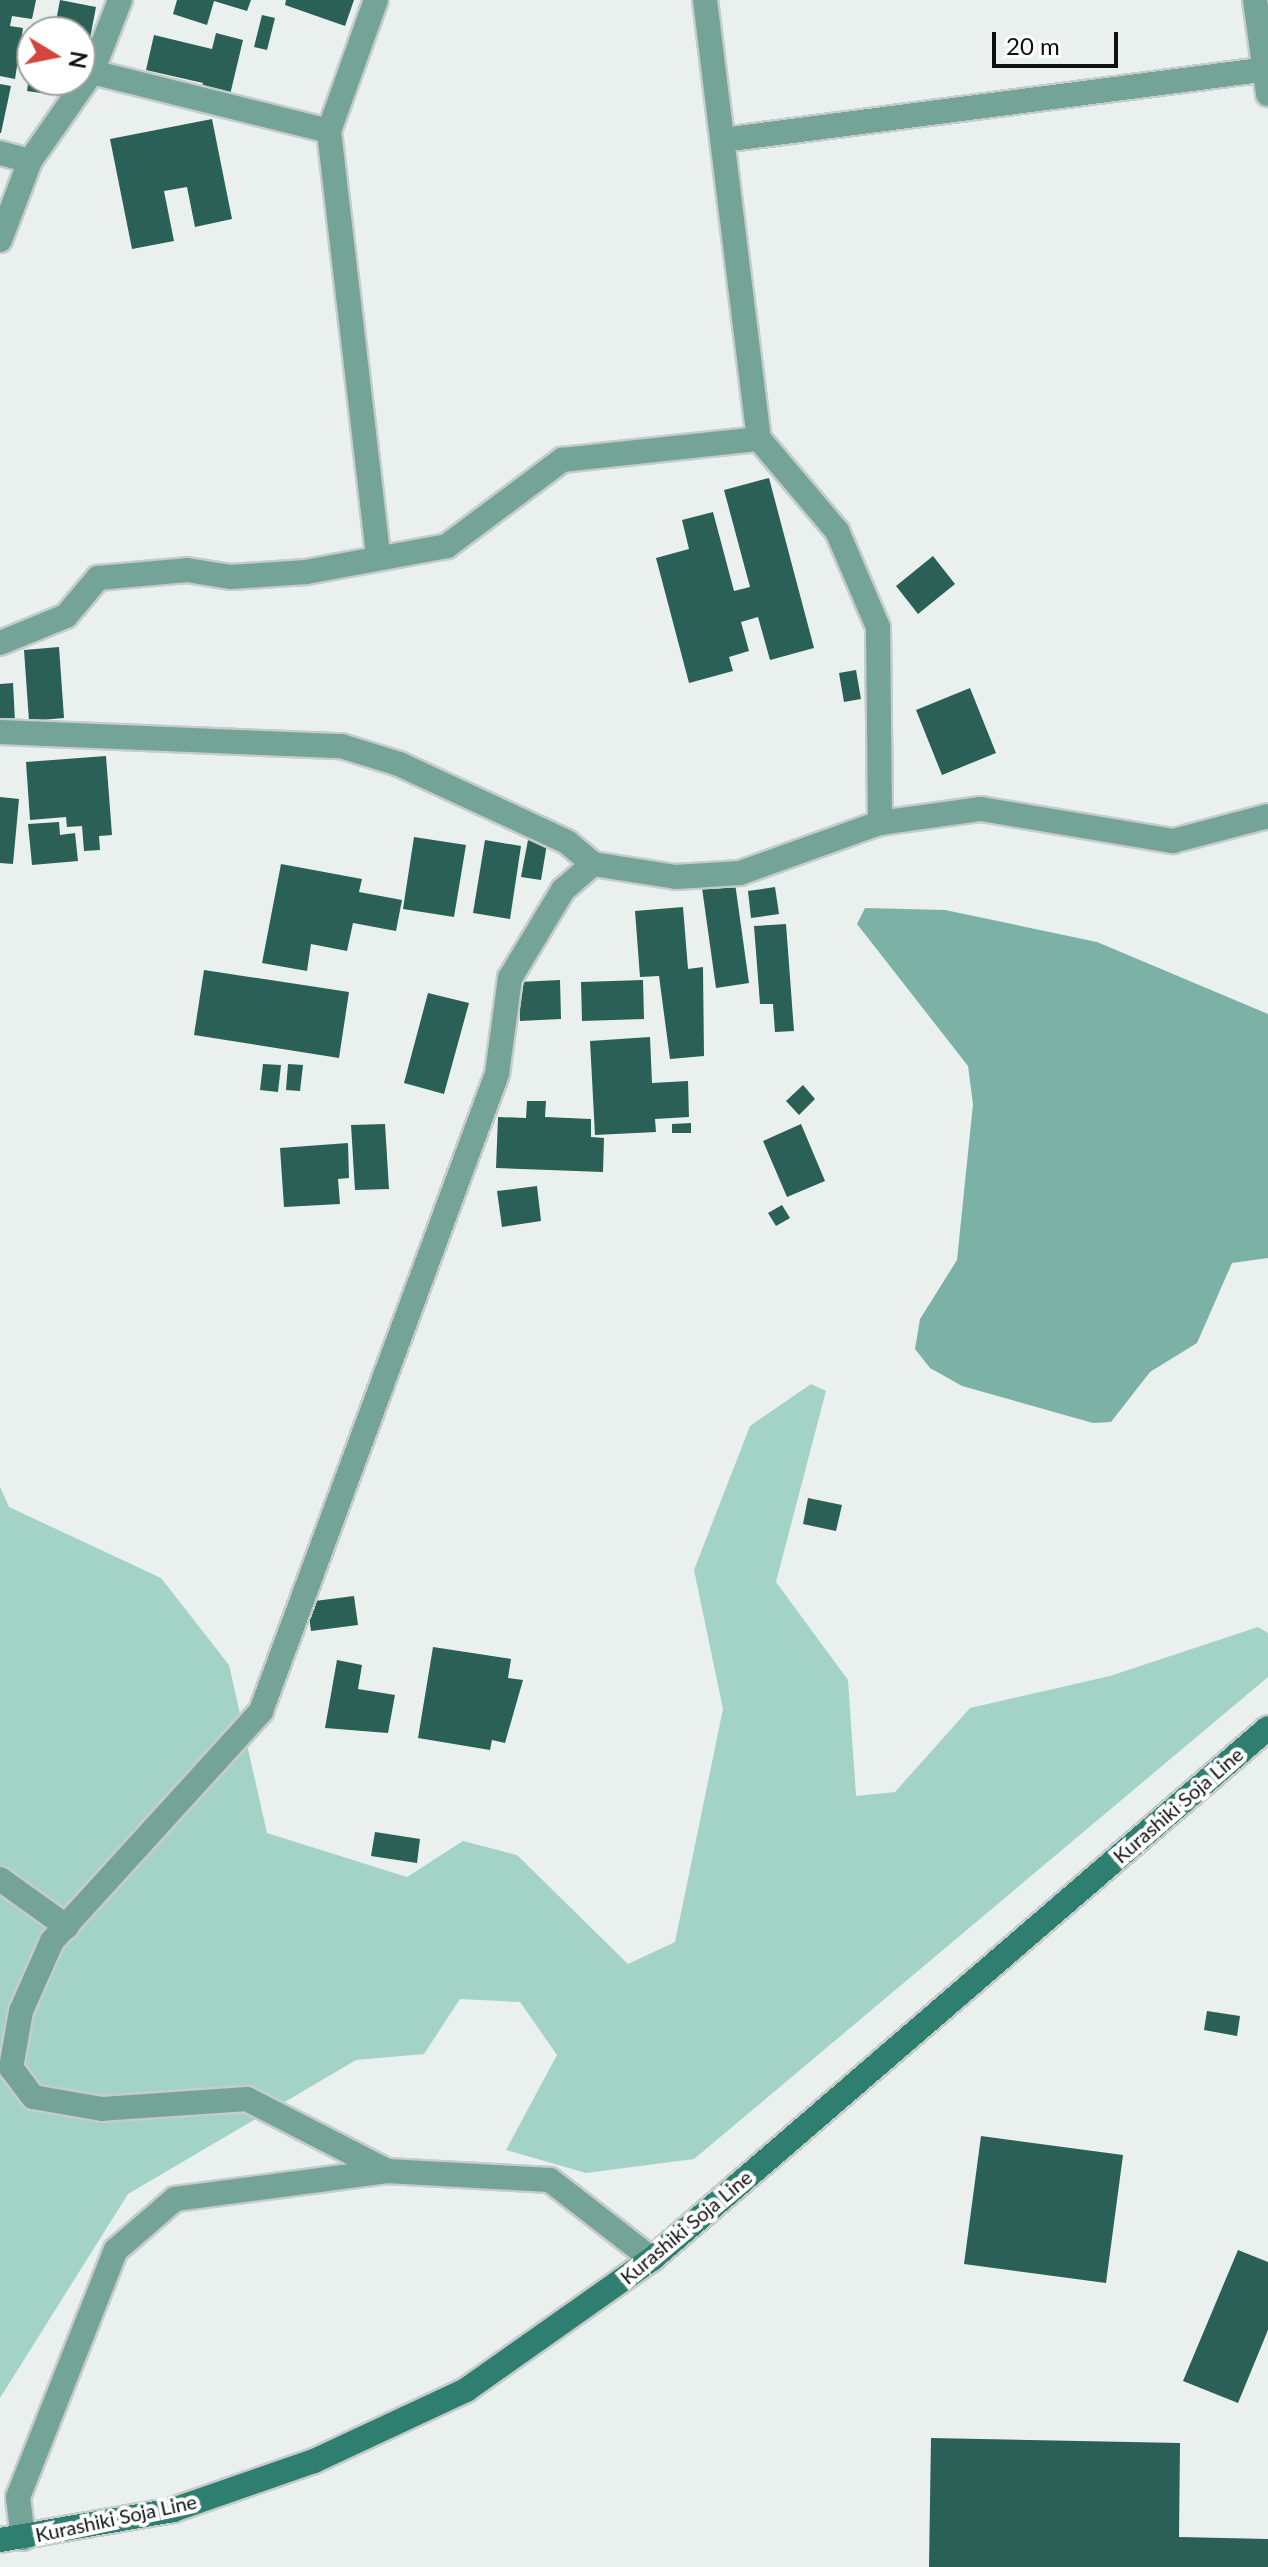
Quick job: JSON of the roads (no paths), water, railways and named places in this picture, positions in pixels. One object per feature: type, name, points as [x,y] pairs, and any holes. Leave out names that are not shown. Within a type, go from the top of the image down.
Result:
[{"type":"main road","name":"Kurashiki Soja Line","points":[[11,2539],[173,2510],[314,2461],[466,2390],[652,2259],[1268,1728]]},
{"type":"street","points":[[96,62],[120,0]]},
{"type":"street","points":[[376,0],[329,131],[378,556]]},
{"type":"street","points":[[705,0],[759,439],[837,531],[878,627],[880,823]]},
{"type":"street","points":[[1255,0],[1268,94]]},
{"type":"street","points":[[723,140],[1266,69]]},
{"type":"street","points":[[96,73],[329,131]]},
{"type":"street","points":[[0,240],[30,161],[75,96]]},
{"type":"street","points":[[0,153],[30,161]]},
{"type":"street","points":[[0,643],[66,616],[98,578],[187,570],[231,577],[306,572],[378,556],[447,546],[562,460],[759,439]]},
{"type":"street","points":[[0,732],[341,746],[399,764],[553,835],[593,864],[676,877],[740,873],[880,823],[981,809],[1173,841],[1268,816]]},
{"type":"street","points":[[387,2171],[247,2099],[102,2109],[33,2097],[11,2068],[21,2011],[52,1941],[261,1711],[497,1074],[510,978],[563,890],[593,864]]},
{"type":"street","points":[[0,1879],[67,1927]]},
{"type":"street","points":[[11,2539],[18,2497],[116,2250],[175,2199],[387,2171],[550,2180],[652,2259]]}]
